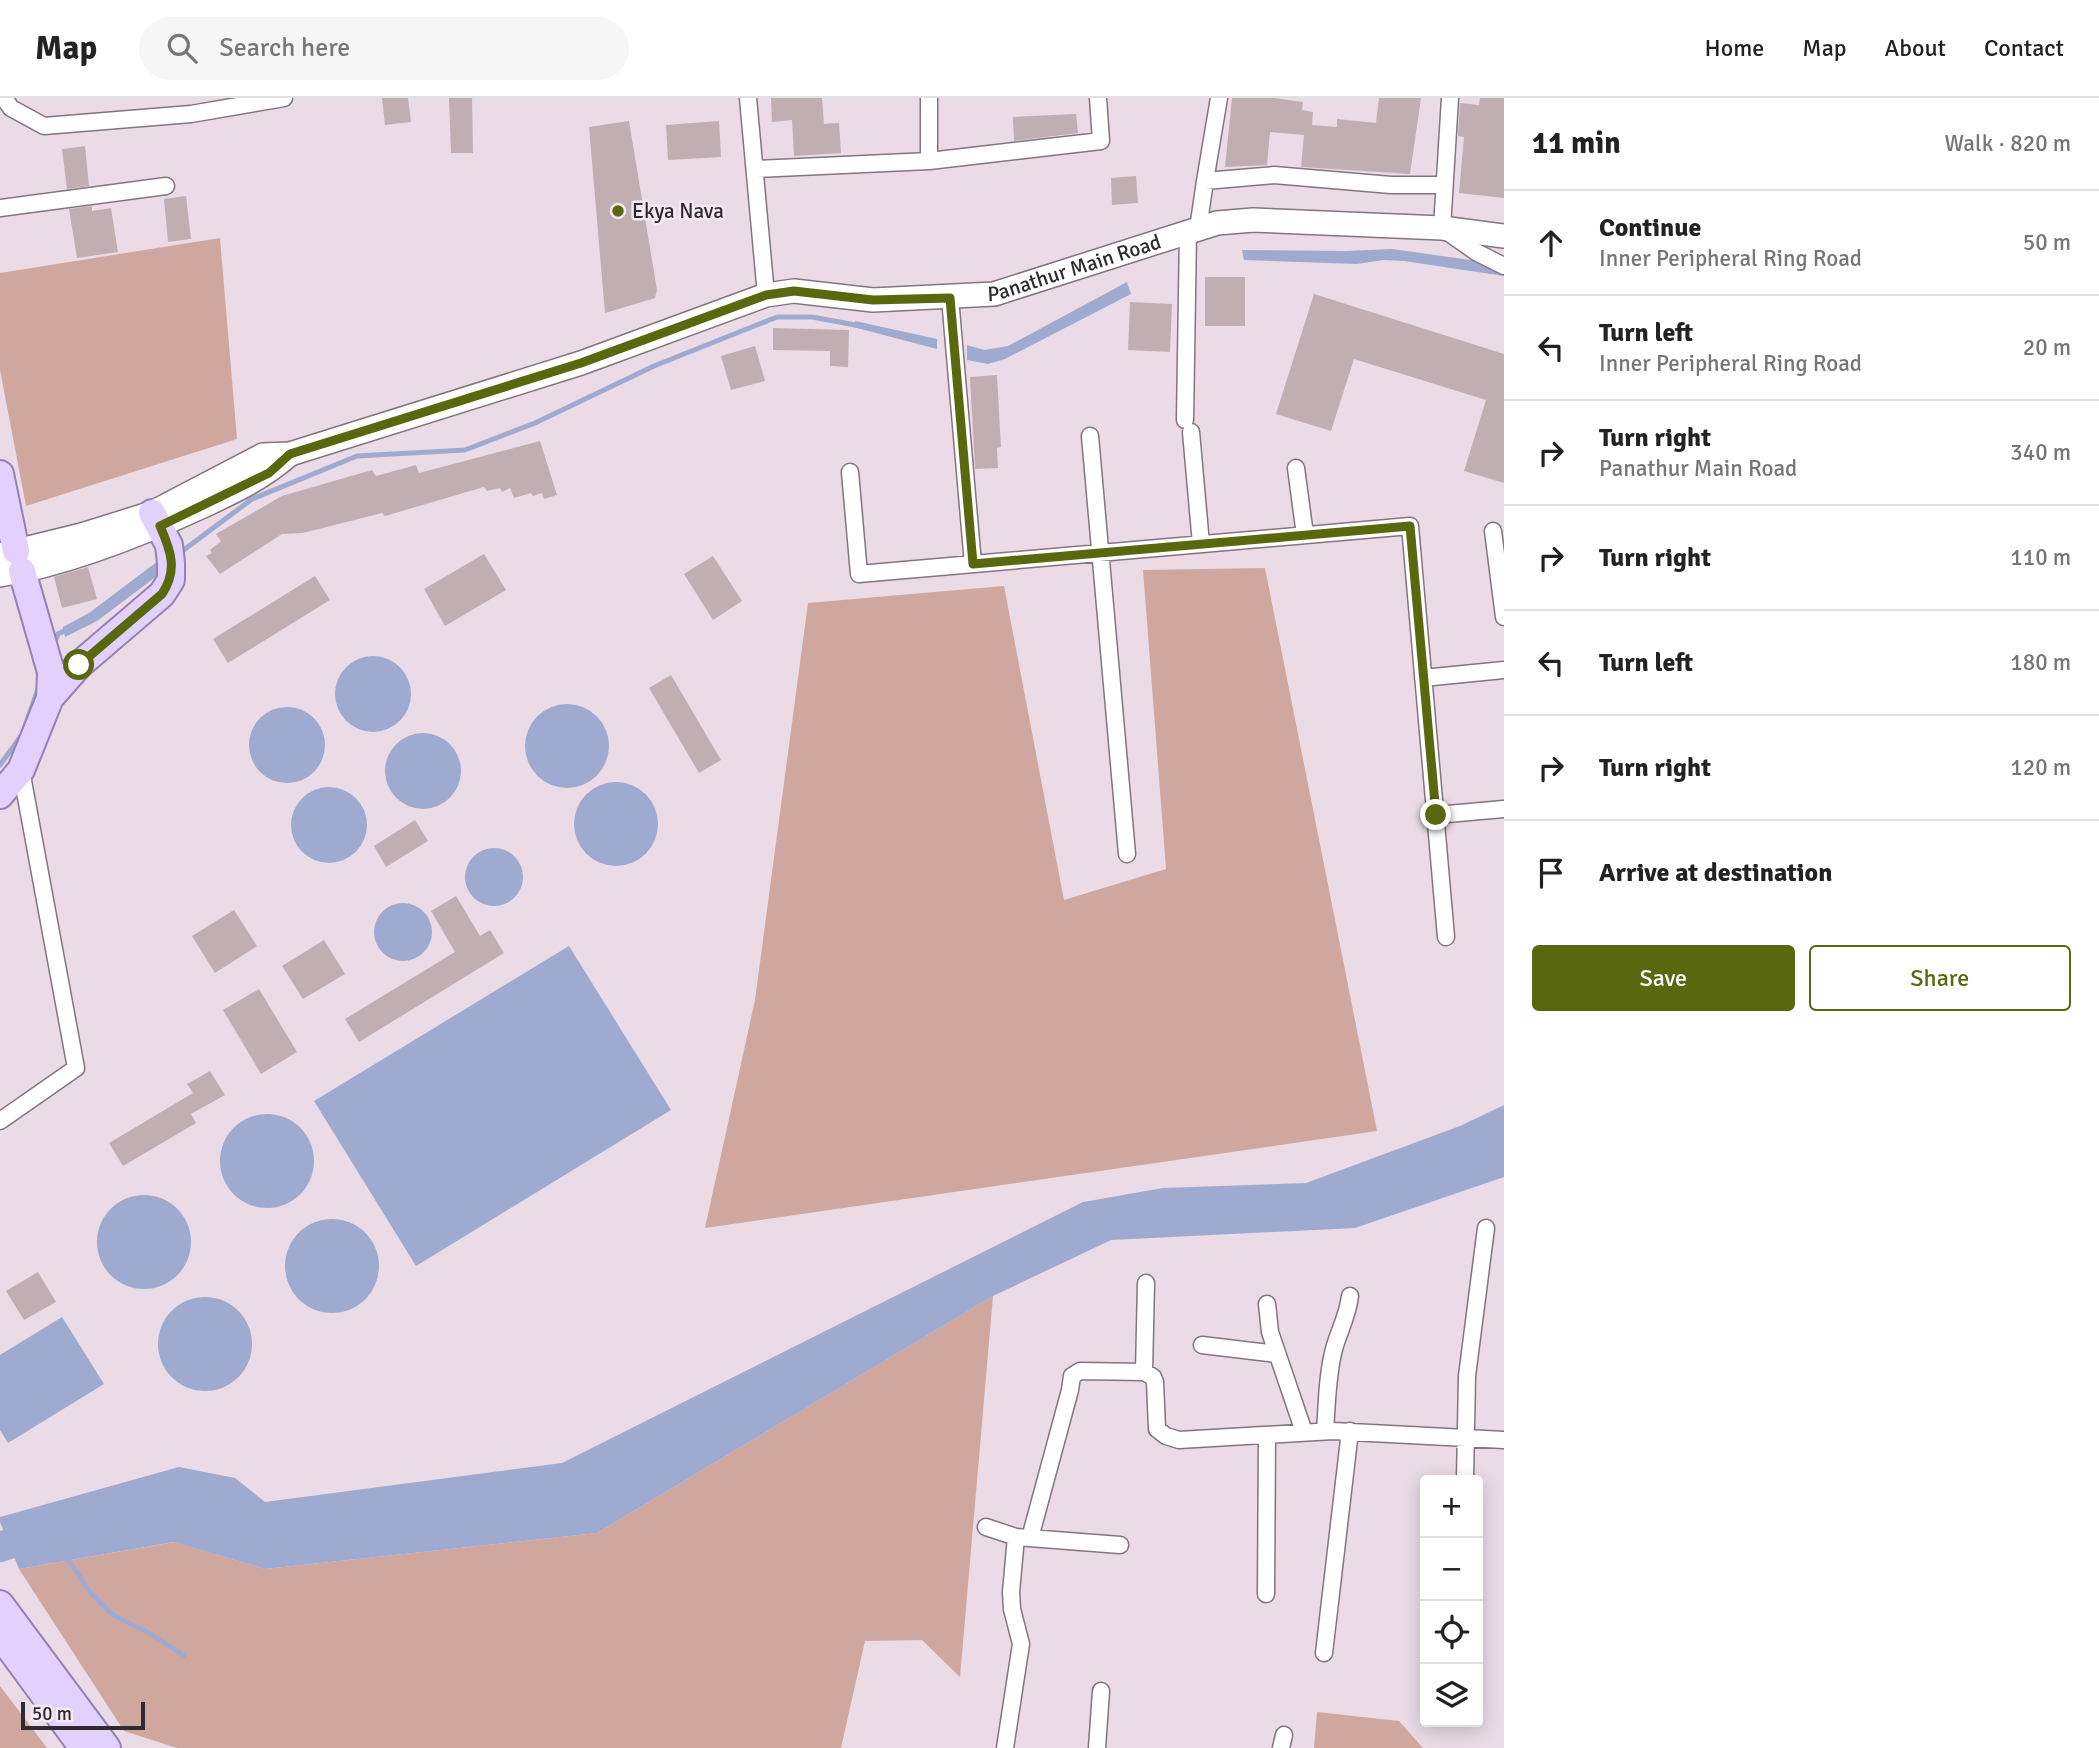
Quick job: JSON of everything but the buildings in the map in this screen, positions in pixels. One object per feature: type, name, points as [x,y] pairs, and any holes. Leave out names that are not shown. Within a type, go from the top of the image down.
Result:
[{"type":"main road","points":[[0,474],[9,563],[49,674],[21,770],[0,795]]},
{"type":"main road","points":[[49,674],[79,665],[162,594],[171,580],[163,537]]},
{"type":"main road","points":[[0,1604],[107,1748]]},
{"type":"main road","points":[[0,1635],[83,1748]]},
{"type":"street","points":[[4,98],[11,108],[44,126],[191,114],[284,98]]},
{"type":"street","points":[[748,98],[766,295]]},
{"type":"street","points":[[929,98],[929,161]]},
{"type":"street","points":[[756,169],[929,161],[1101,141],[1098,98]]},
{"type":"street","points":[[1201,544],[1188,426],[1193,231],[1205,181],[1219,98]]},
{"type":"street","points":[[1450,98],[1443,185],[1446,229],[1476,252],[1504,266]]},
{"type":"street","points":[[1446,229],[1458,98]]},
{"type":"street","points":[[1205,181],[1273,176],[1391,185],[1443,185]]},
{"type":"street","points":[[0,208],[166,186]]},
{"type":"street","name":"Panathur Main Road","points":[[9,563],[132,537],[163,537],[269,473],[290,454],[581,363],[766,295],[794,291],[873,300],[995,294],[1217,223],[1253,220],[1446,229],[1504,236]]},
{"type":"street","points":[[950,298],[973,564]]},
{"type":"street","points":[[1090,436],[1127,854]]},
{"type":"street","points":[[1296,468],[1305,535]]},
{"type":"street","points":[[850,472],[859,574],[1410,526],[1447,937]]},
{"type":"street","points":[[1493,531],[1504,617]]},
{"type":"street","points":[[1423,678],[1504,670]]},
{"type":"street","points":[[0,1121],[76,1068],[21,770]]},
{"type":"street","points":[[1436,815],[1504,809]]},
{"type":"street","points":[[1465,1475],[1467,1376],[1486,1228]]},
{"type":"street","points":[[1144,1372],[1146,1283]]},
{"type":"street","points":[[1325,1431],[1330,1373],[1335,1347],[1349,1312],[1350,1296]]},
{"type":"street","points":[[1267,1304],[1270,1332],[1304,1432]]},
{"type":"street","points":[[1202,1345],[1277,1354]]},
{"type":"street","points":[[1005,1748],[1021,1644],[1012,1609],[1011,1592],[1023,1538],[1070,1390],[1072,1376],[1080,1371],[1144,1372],[1153,1377],[1157,1429],[1166,1436],[1179,1440],[1350,1431],[1504,1440]]},
{"type":"street","points":[[1324,1653],[1350,1431]]},
{"type":"street","points":[[1266,1594],[1267,1435]]},
{"type":"street","points":[[986,1527],[1023,1538],[1120,1545]]},
{"type":"street","points":[[1097,1748],[1101,1691]]},
{"type":"shaded area","points":[[220,238],[237,439],[26,506],[0,370],[0,273]]},
{"type":"shaded area","points":[[1265,568],[1377,1131],[705,1228],[755,1000],[808,603],[1004,586],[1064,900],[1166,869],[1143,570]]},
{"type":"shaded area","points":[[993,1296],[960,1677],[922,1640],[865,1641],[841,1748],[177,1748],[124,1731],[19,1569],[175,1542],[265,1569],[597,1533]]},
{"type":"shaded area","points":[[0,1686],[47,1748],[0,1748]]},
{"type":"shaded area","points":[[1317,1712],[1399,1721],[1423,1748],[1314,1748]]},
{"type":"water","points":[[1392,249],[1492,263],[1504,272],[1504,276],[1404,261],[1383,260],[1357,264],[1244,260],[1242,250],[1347,251]]},
{"type":"water","points":[[1127,282],[1131,294],[1005,359],[988,364],[967,360],[967,345],[984,350],[1008,346]]},
{"type":"water","points":[[855,321],[937,339],[937,349],[853,327]]},
{"type":"water","points":[[162,558],[165,570],[97,621],[65,637],[63,627],[89,613]]},
{"type":"water","points":[[373,656],[387,659],[400,667],[408,680],[411,694],[408,708],[400,721],[387,729],[373,732],[359,729],[346,721],[338,708],[335,694],[338,680],[346,667],[359,659]]},
{"type":"water","points":[[567,704],[583,707],[597,716],[606,730],[609,746],[606,762],[597,776],[583,785],[567,788],[551,785],[537,776],[528,762],[525,746],[528,730],[537,716],[551,707]]},
{"type":"water","points":[[287,707],[301,710],[314,718],[322,731],[325,745],[322,759],[314,772],[301,780],[287,783],[273,780],[260,772],[252,759],[249,745],[252,731],[260,718],[273,710]]},
{"type":"water","points":[[423,733],[437,736],[450,744],[458,757],[461,771],[458,785],[450,798],[437,806],[423,809],[409,806],[396,798],[388,785],[385,771],[388,757],[396,744],[409,736]]},
{"type":"water","points":[[616,782],[632,785],[646,794],[655,808],[658,824],[655,840],[646,854],[632,863],[616,866],[600,863],[586,854],[577,840],[574,824],[577,808],[586,794],[600,785]]},
{"type":"water","points":[[329,787],[343,790],[356,798],[364,811],[367,825],[364,839],[356,852],[343,860],[329,863],[315,860],[302,852],[294,839],[291,825],[294,811],[302,798],[315,790]]},
{"type":"water","points":[[494,848],[505,850],[518,861],[523,877],[521,888],[510,901],[494,906],[483,904],[470,893],[465,877],[467,866],[478,853]]},
{"type":"water","points":[[403,903],[414,905],[427,916],[432,932],[430,943],[419,956],[403,961],[392,959],[379,948],[374,932],[376,921],[387,908]]},
{"type":"water","points":[[569,946],[671,1110],[416,1266],[314,1101]]},
{"type":"water","points":[[1504,1105],[1504,1177],[1355,1228],[1111,1240],[993,1296],[597,1533],[265,1569],[174,1542],[19,1569],[0,1522],[0,1517],[179,1467],[235,1478],[265,1502],[562,1463],[1083,1202],[1163,1188],[1306,1183],[1460,1126]]},
{"type":"water","points":[[267,1114],[285,1118],[300,1128],[310,1143],[314,1161],[310,1179],[300,1194],[285,1204],[267,1208],[249,1204],[234,1194],[224,1179],[220,1161],[224,1143],[234,1128],[249,1118]]},
{"type":"water","points":[[144,1195],[162,1199],[177,1209],[187,1224],[191,1242],[187,1260],[177,1275],[162,1285],[144,1289],[126,1285],[111,1275],[101,1260],[97,1242],[101,1224],[111,1209],[126,1199]]},
{"type":"water","points":[[332,1219],[350,1223],[365,1233],[375,1248],[379,1266],[375,1284],[365,1299],[350,1309],[332,1313],[314,1309],[299,1299],[289,1284],[285,1266],[289,1248],[299,1233],[314,1223]]},
{"type":"water","points":[[205,1297],[223,1301],[238,1311],[248,1326],[252,1344],[248,1362],[238,1377],[223,1387],[205,1391],[187,1387],[172,1377],[162,1362],[158,1344],[162,1326],[172,1311],[187,1301]]},
{"type":"water","points":[[62,1317],[104,1384],[8,1443],[0,1430],[0,1355]]},
{"type":"waterway","points":[[177,555],[252,499],[357,456],[465,450],[535,423],[654,366],[777,317],[812,317],[861,326]]},
{"type":"waterway","points":[[53,647],[58,634],[68,629]]},
{"type":"waterway","points":[[25,726],[39,686]]},
{"type":"waterway","points":[[0,765],[21,736]]},
{"type":"waterway","points":[[0,1547],[46,1531]]},
{"type":"waterway","points":[[66,1556],[89,1591],[113,1615],[184,1655]]},
{"type":"place","name":"Ekya Nava","points":[[618,211]]},
{"type":"route","points":[[79,665],[162,594],[171,580],[169,545],[160,526],[269,473],[290,454],[581,363],[766,295],[794,291],[873,300],[950,298],[973,564],[1410,526],[1436,815]]}]
